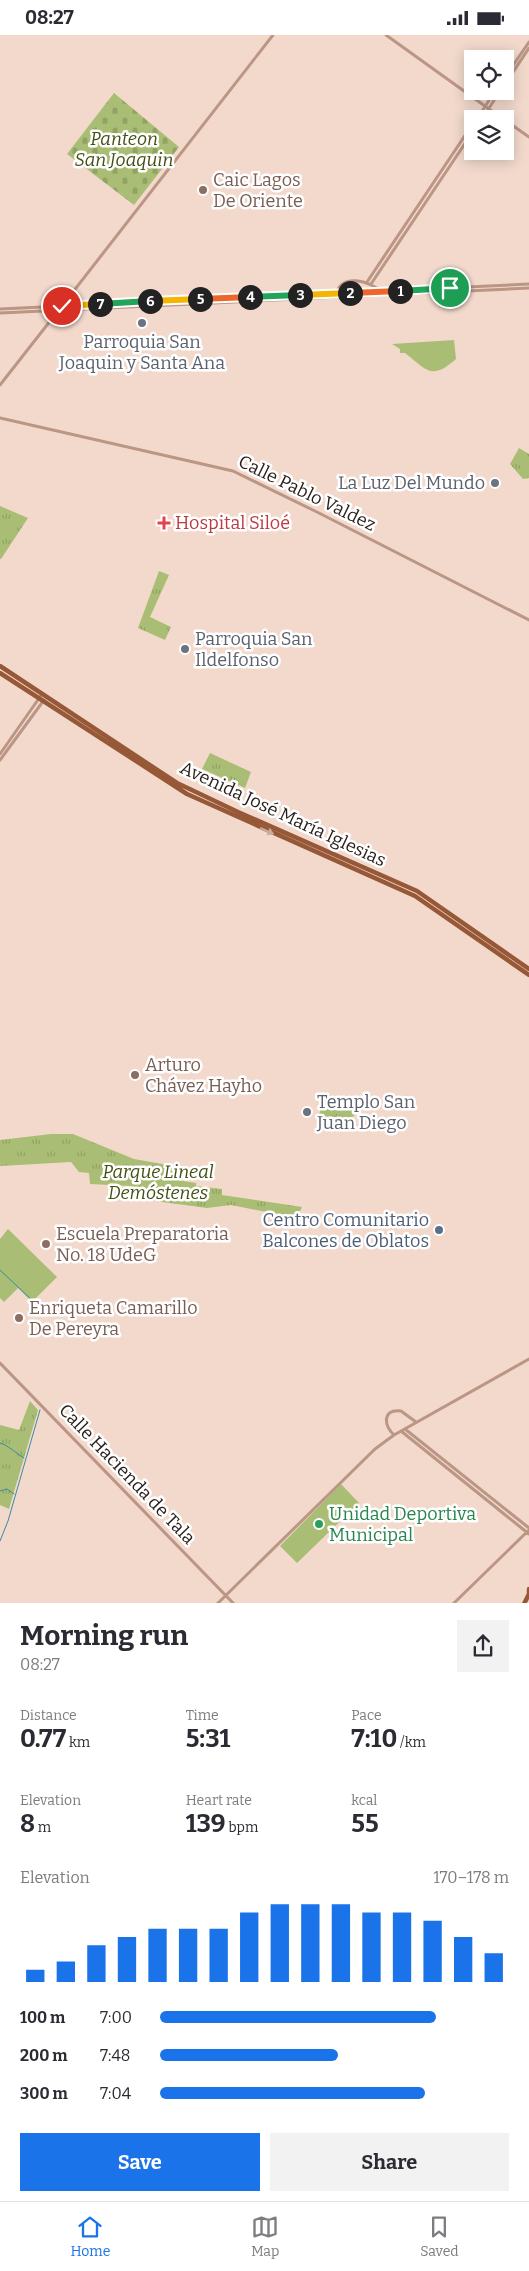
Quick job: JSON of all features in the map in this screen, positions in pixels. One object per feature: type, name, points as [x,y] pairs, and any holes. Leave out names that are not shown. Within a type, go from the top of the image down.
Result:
[{"type":"main road","name":"Avenida José María Iglesias","points":[[0,666],[43,698],[187,794],[415,896],[529,975]]},
{"type":"main road","name":"Avenida José María Iglesias","points":[[0,673],[177,783],[417,891],[529,969]]},
{"type":"main road","points":[[524,1603],[529,1594],[529,1589]]},
{"type":"street","points":[[0,385],[273,35]]},
{"type":"street","points":[[386,35],[491,110]]},
{"type":"street","points":[[514,64],[529,42]]},
{"type":"street","points":[[514,71],[529,49]]},
{"type":"street","points":[[486,110],[490,100]]},
{"type":"street","points":[[484,110],[493,100]]},
{"type":"street","points":[[514,126],[529,137]]},
{"type":"street","points":[[369,283],[464,137]]},
{"type":"street","points":[[369,283],[464,145]]},
{"type":"street","points":[[336,295],[338,290],[347,282],[354,280],[369,283],[383,293]]},
{"type":"street","points":[[0,309],[529,286]]},
{"type":"street","points":[[0,313],[336,295]]},
{"type":"street","name":"Calle Pablo Valdez","points":[[0,418],[233,471],[529,620]]},
{"type":"street","points":[[0,754],[43,698]]},
{"type":"street","points":[[0,760],[43,698]]},
{"type":"street","points":[[217,1603],[376,1449],[394,1435],[416,1422],[529,1359]]},
{"type":"street","name":"Calle Hacienda de Tala","points":[[0,1363],[234,1603]]},
{"type":"street","points":[[394,1435],[387,1428],[385,1421],[394,1412],[401,1411],[416,1422]]},
{"type":"street","points":[[403,1430],[528,1531],[453,1603]]},
{"type":"green space","name":"Panteon San Joaquin","points":[[114,93],[179,147],[134,205],[67,154]]},
{"type":"green space","points":[[454,340],[456,359],[441,370],[435,371],[429,371],[405,353],[400,353],[400,349],[392,344]]},
{"type":"green space","points":[[519,448],[529,454],[529,478],[523,479],[510,464]]},
{"type":"green space","points":[[0,506],[28,518],[1,559],[0,559]]},
{"type":"green space","points":[[159,571],[169,575],[150,617],[171,627],[165,640],[138,628]]},
{"type":"green space","points":[[210,753],[251,772],[245,788],[202,769]]},
{"type":"green space","points":[[323,1093],[363,1106],[346,1124],[317,1129]]},
{"type":"green space","name":"Parque Lineal Demóstenes","points":[[51,1134],[73,1134],[134,1159],[179,1167],[177,1180],[196,1183],[196,1186],[222,1189],[222,1195],[302,1207],[297,1218],[231,1205],[207,1208],[140,1199],[140,1189],[132,1189],[131,1186],[90,1184],[89,1173],[79,1172],[71,1162],[0,1166],[0,1140]]},
{"type":"green space","points":[[8,1229],[57,1277],[32,1302],[18,1288],[4,1302],[0,1298],[0,1239]]},
{"type":"green space","points":[[30,1401],[38,1410],[9,1509],[0,1505],[0,1425],[19,1430]]},
{"type":"green space","name":"Unidad Deportiva Municipal","points":[[341,1484],[359,1503],[297,1563],[280,1546]]},
{"type":"waterway","points":[[0,1270],[34,1302]]},
{"type":"waterway","points":[[0,1541],[8,1521],[40,1410]]},
{"type":"waterway","points":[[0,1443],[24,1458]]},
{"type":"waterway","points":[[0,1491],[7,1489],[14,1494]]},
{"type":"place","name":"Caic Lagos De Oriente","points":[[203,190]]},
{"type":"place","name":"Parroquia San Joaquin y Santa Ana","points":[[142,323]]},
{"type":"place","name":"La Luz Del Mundo","points":[[495,483]]},
{"type":"place","name":"Hospital Siloé","points":[[164,523]]},
{"type":"place","name":"Parroquia San Ildelfonso","points":[[185,649]]},
{"type":"place","name":"Arturo Chávez Hayho","points":[[135,1075]]},
{"type":"place","name":"Templo San Juan Diego","points":[[307,1112]]},
{"type":"place","name":"Centro Comunitario Balcones de Oblatos","points":[[439,1230]]},
{"type":"place","name":"Escuela Preparatoria No. 18 UdeG","points":[[46,1244]]},
{"type":"place","name":"Enriqueta Camarillo De Pereyra","points":[[19,1318]]},
{"type":"place","name":"Unidad Deportiva Municipal","points":[[319,1524]]},
{"type":"route","points":[[62,306],[450,288]]}]
